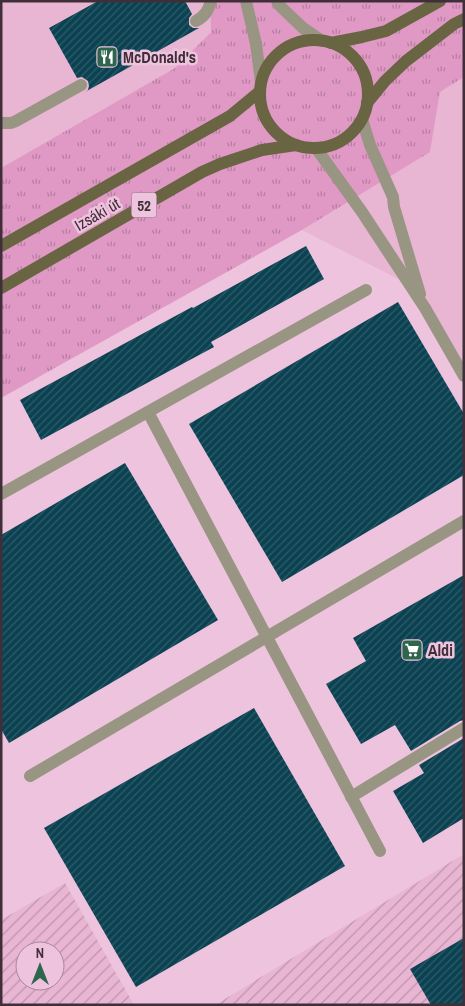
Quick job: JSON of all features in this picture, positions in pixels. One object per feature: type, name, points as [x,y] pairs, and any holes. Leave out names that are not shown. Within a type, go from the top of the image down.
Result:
[{"type":"main road","name":"52","points":[[327,42],[347,52],[360,65],[367,84],[367,103],[362,119],[354,131],[346,138],[327,147],[306,148],[278,135],[270,127],[262,110],[260,87],[267,66],[273,58],[287,47],[304,41],[327,42],[362,38],[386,31],[440,1]]},
{"type":"main road","name":"52","points":[[367,103],[385,80],[406,61],[454,24],[464,19]]},
{"type":"main road","name":"Izsáki út","points":[[1,246],[230,116],[260,87]]},
{"type":"main road","name":"Izsáki út","points":[[1,288],[202,172],[262,150],[296,145]]},
{"type":"street","points":[[196,21],[206,13],[210,1]]},
{"type":"street","points":[[246,1],[256,44],[260,87]]},
{"type":"street","points":[[277,1],[303,28],[327,42]]},
{"type":"street","points":[[1,123],[16,121],[81,85]]},
{"type":"street","points":[[362,119],[370,145],[394,197],[394,206],[425,308]]},
{"type":"street","points":[[316,148],[362,212],[425,308],[464,376]]},
{"type":"street","points":[[1,494],[366,290]]},
{"type":"street","points":[[148,412],[380,851]]},
{"type":"street","points":[[30,776],[464,521]]},
{"type":"street","points":[[351,797],[464,728]]},
{"type":"shaded area","points":[[1,1],[210,1],[211,32],[175,68],[1,168]]},
{"type":"shaded area","points":[[464,77],[464,377],[416,288],[302,230],[430,152],[440,92]]},
{"type":"shaded area","points":[[464,854],[464,1005],[215,1005]]},
{"type":"shaded area","points":[[65,883],[134,1005],[1,1005],[1,920]]},
{"type":"green space","points":[[210,1],[464,1],[464,77],[440,92],[430,152],[302,230],[1,398],[1,168],[175,68],[211,32]]},
{"type":"building","name":"McDonald's","points":[[98,1],[185,1],[192,14],[189,18],[189,25],[193,28],[199,28],[85,92],[88,90],[88,81],[82,77],[77,78],[49,28]]},
{"type":"building","points":[[306,246],[324,279],[211,342],[214,347],[41,440],[20,400]]},
{"type":"building","points":[[398,302],[464,414],[464,475],[282,582],[189,424]]},
{"type":"building","points":[[125,463],[218,620],[9,743],[1,729],[1,535]]},
{"type":"building","name":"Aldi","points":[[464,575],[464,720],[411,751],[395,725],[361,744],[326,684],[366,661],[353,638]]},
{"type":"building","points":[[254,708],[345,866],[136,987],[44,828]]},
{"type":"building","points":[[464,738],[464,818],[423,843],[393,791],[424,773],[419,765]]},
{"type":"building","points":[[464,938],[464,1005],[431,1005],[410,969]]},
{"type":"place","name":"McDonald's","points":[[107,57]]},
{"type":"place","name":"Aldi","points":[[412,650]]}]
